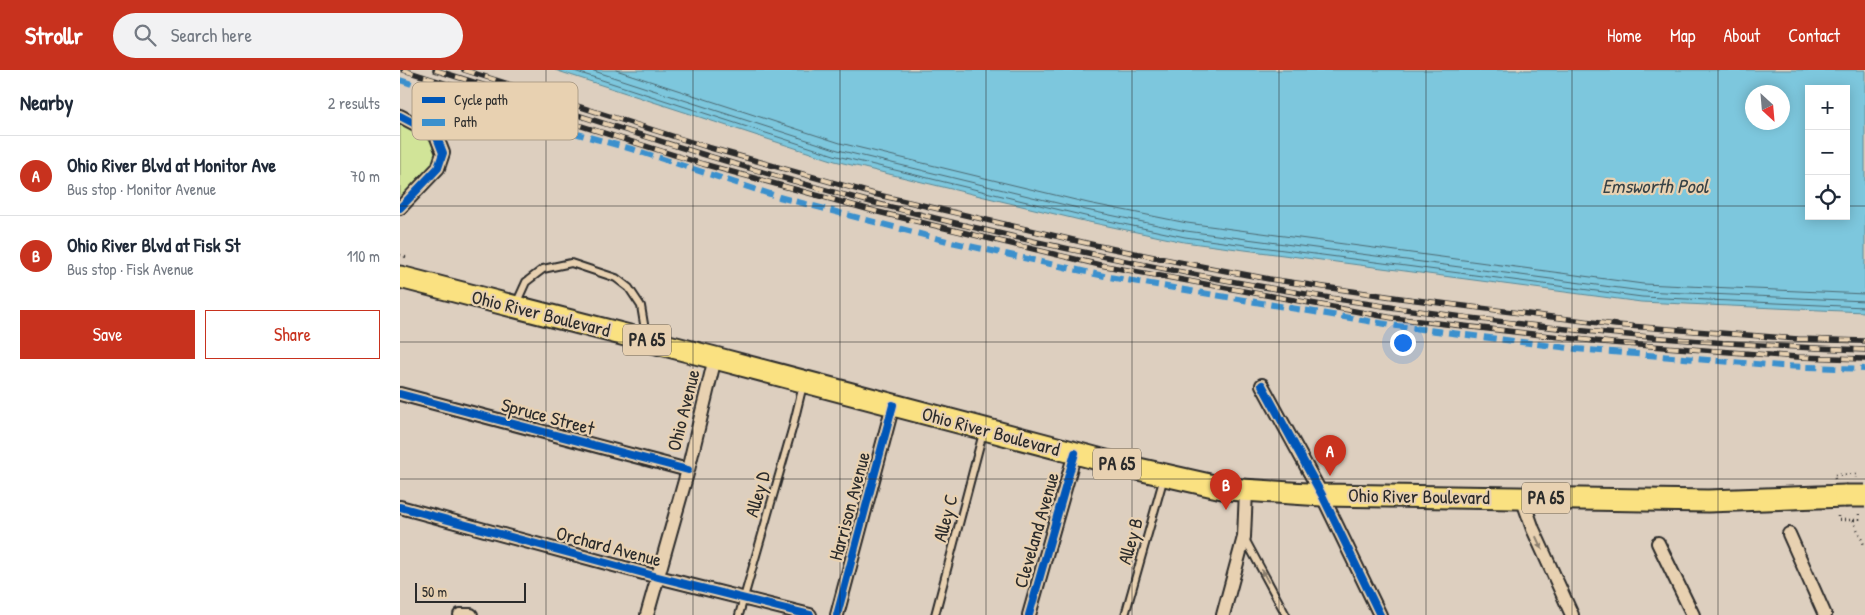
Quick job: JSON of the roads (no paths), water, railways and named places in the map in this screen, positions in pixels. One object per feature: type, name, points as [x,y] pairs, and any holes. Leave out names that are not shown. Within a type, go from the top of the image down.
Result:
[{"type":"highway","name":"Ohio River Boulevard","points":[[400,277],[1164,476],[1246,491],[1322,495],[1856,502]]},
{"type":"street","points":[[400,116],[412,122]]},
{"type":"street","points":[[400,208],[438,168],[442,153],[438,140]]},
{"type":"street","name":"Ohio Avenue","points":[[647,615],[688,470],[715,358]]},
{"type":"street","points":[[1262,385],[1322,495],[1380,615]]},
{"type":"street","name":"Spruce Street","points":[[400,394],[688,470]]},
{"type":"street","name":"Harrison Avenue","points":[[837,615],[893,405]]},
{"type":"street","name":"Cleveland Avenue","points":[[1029,615],[1075,453]]},
{"type":"street","points":[[1223,615],[1244,537],[1246,491]]},
{"type":"street","points":[[1522,498],[1532,530],[1572,615]]},
{"type":"street","name":"Orchard Avenue","points":[[400,507],[810,615]]},
{"type":"street","points":[[1789,534],[1825,615]]},
{"type":"street","points":[[1658,543],[1693,615]]},
{"type":"street","points":[[460,615],[471,615]]},
{"type":"lane","points":[[515,306],[526,282],[543,269],[571,263],[616,278],[629,288],[640,306],[646,340]]},
{"type":"lane","name":"Alley D","points":[[739,615],[793,426],[803,382]]},
{"type":"lane","name":"Alley C","points":[[935,615],[984,429]]},
{"type":"lane","name":"Alley B","points":[[1125,615],[1164,476]]},
{"type":"lane","points":[[1244,537],[1286,615]]},
{"type":"water","name":"Emsworth Pool","points":[[555,70],[1865,70],[1865,312],[1641,302],[1184,242],[1084,221],[835,161]]},
{"type":"railway","points":[[403,70],[441,82]]},
{"type":"railway","points":[[435,70],[473,82]]},
{"type":"railway","points":[[464,70],[502,82]]},
{"type":"railway","points":[[578,106],[707,147],[874,194],[1099,246],[1269,279],[1400,298],[1616,325],[1798,339],[1865,341]]},
{"type":"railway","points":[[578,115],[707,155],[871,202],[993,232],[1116,259],[1240,283],[1364,303],[1614,334],[1739,344],[1865,350]]},
{"type":"railway","points":[[578,125],[703,164],[878,212],[1100,265],[1393,318],[1612,343],[1797,357],[1865,359]]},
{"type":"place","name":"Ohio River Blvd at Monitor Ave","points":[[1330,476]]},
{"type":"place","name":"Ohio River Blvd at Fisk St","points":[[1226,510]]}]
